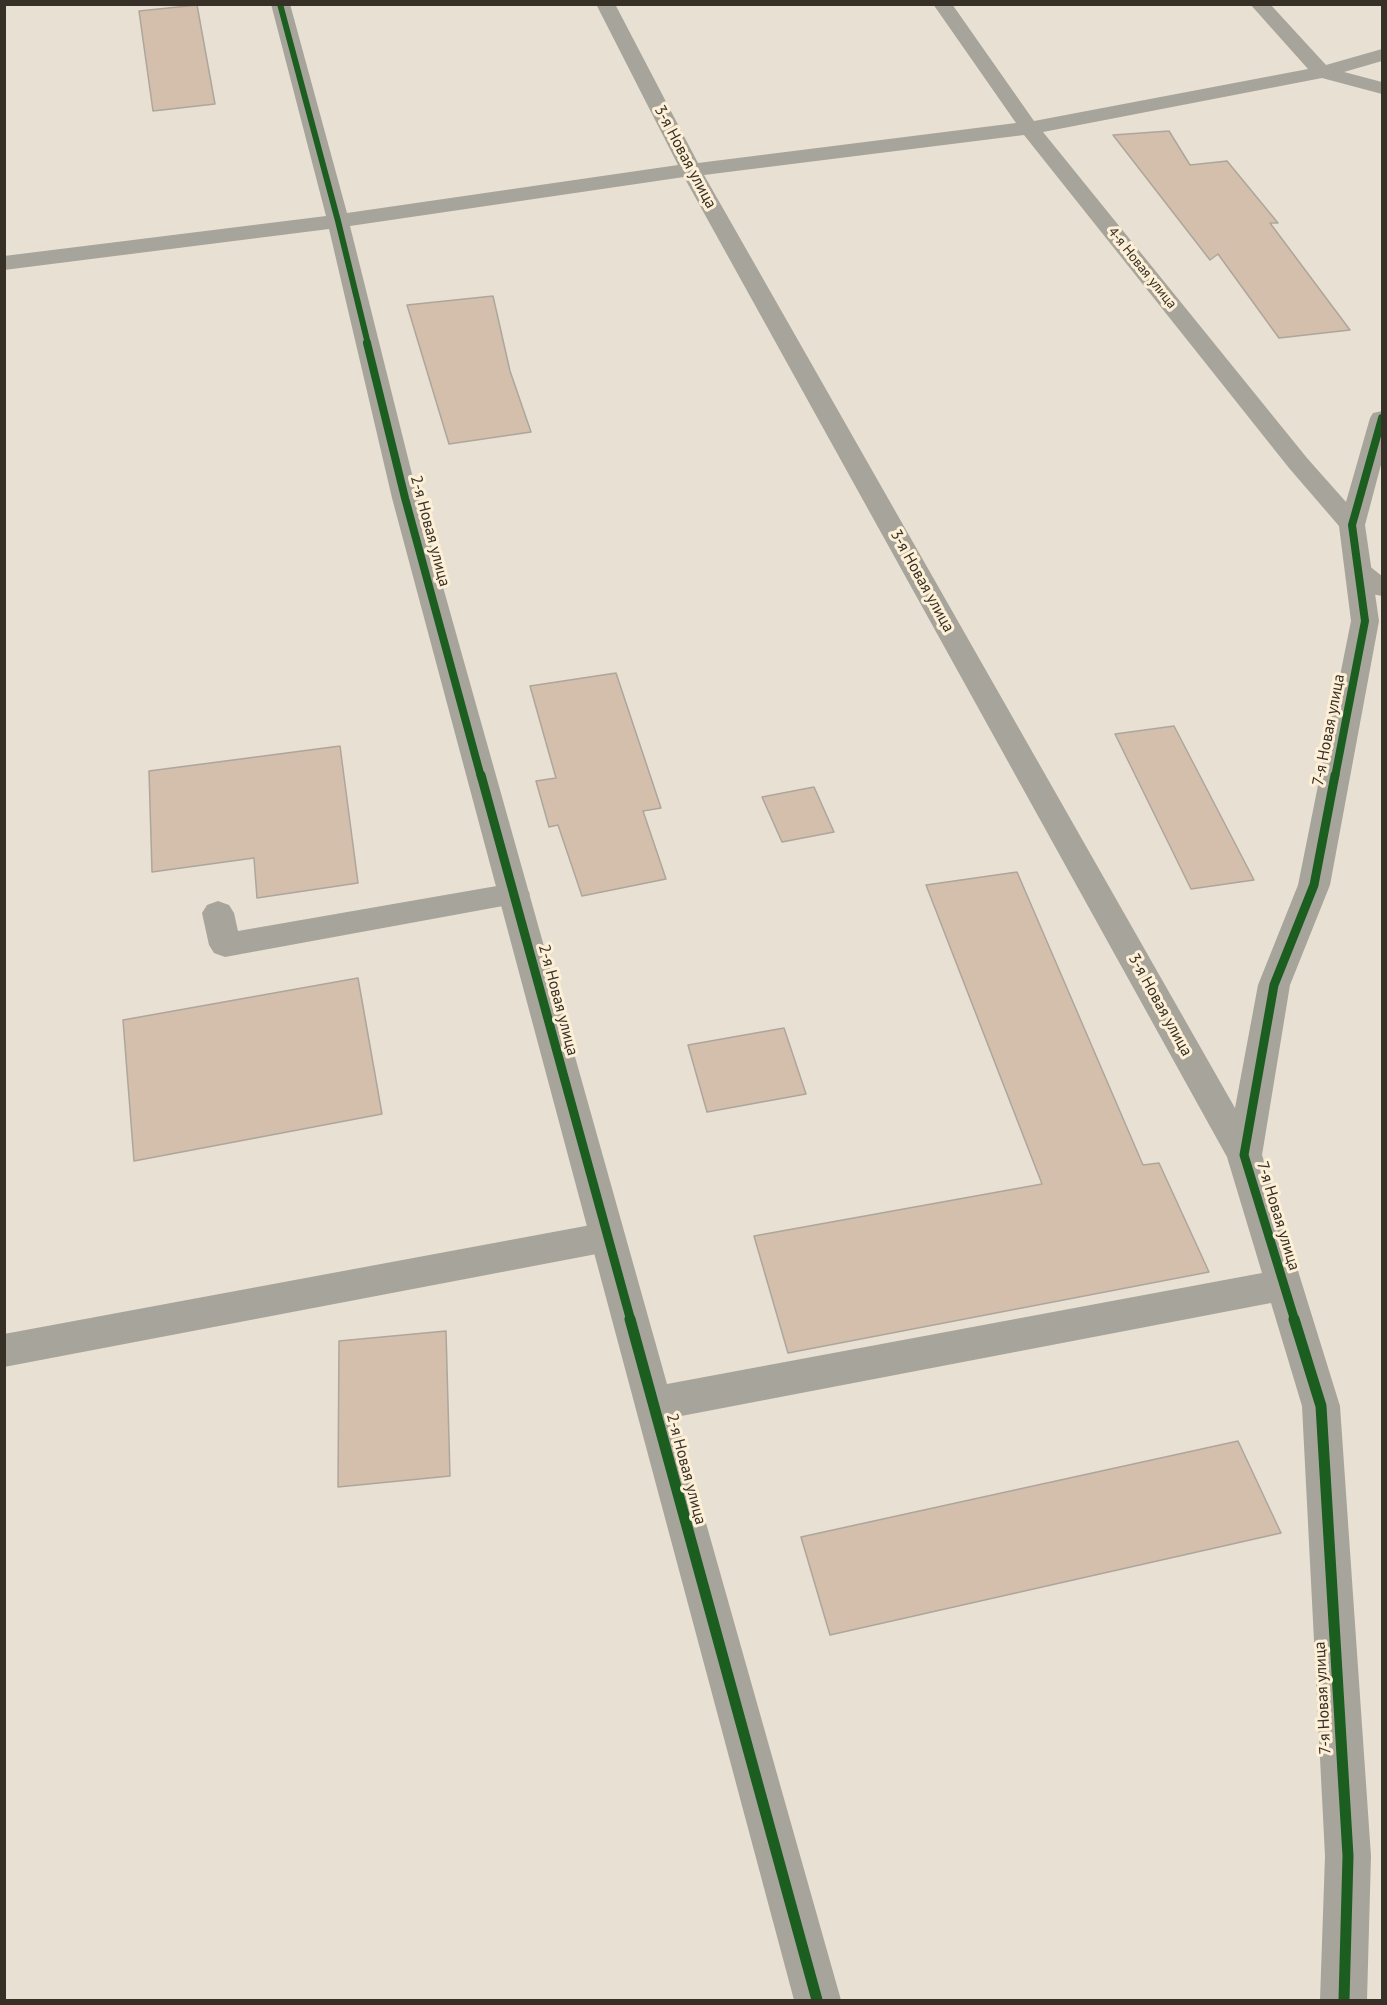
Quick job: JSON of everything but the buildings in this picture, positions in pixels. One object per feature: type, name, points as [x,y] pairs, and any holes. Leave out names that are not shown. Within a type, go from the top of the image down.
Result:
[{"type":"street","name":"2-я Новая улица","points":[[280,4],[338,221],[405,498],[817,2001]]},
{"type":"street","name":"3-я Новая улица","points":[[605,4],[692,170],[1244,1155]]},
{"type":"street","name":"4-я Новая улица","points":[[942,4],[1029,128],[1298,463],[1352,525]]},
{"type":"street","points":[[1259,4],[1322,72],[1383,88]]},
{"type":"street","points":[[4,264],[338,221],[692,170],[1029,128],[1322,72],[1383,55]]},
{"type":"street","name":"7-я Новая улица","points":[[1344,2001],[1348,1856],[1321,1406],[1244,1155],[1275,985],[1314,885],[1365,621],[1370,579],[1352,525],[1383,418]]},
{"type":"street","points":[[218,913],[225,945],[514,894]]},
{"type":"street","points":[[4,1351],[607,1237]]},
{"type":"street","points":[[653,1404],[1284,1285]]},
{"type":"cycle path","points":[[280,4],[338,221],[405,498],[817,2000]]},
{"type":"cycle path","points":[[1344,2000],[1348,1856],[1321,1406],[1244,1155],[1274,985],[1314,885],[1365,621],[1352,525],[1382,418]]}]
